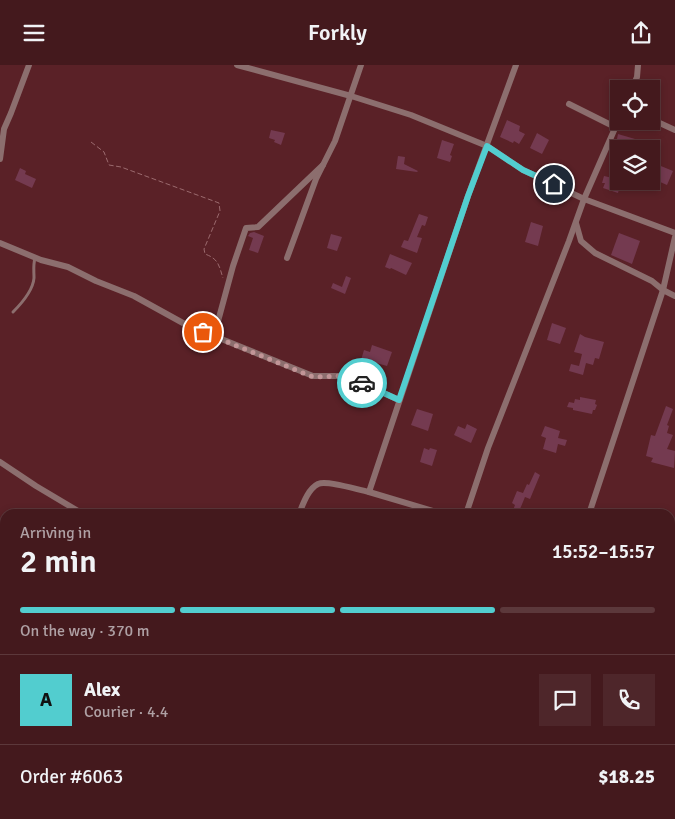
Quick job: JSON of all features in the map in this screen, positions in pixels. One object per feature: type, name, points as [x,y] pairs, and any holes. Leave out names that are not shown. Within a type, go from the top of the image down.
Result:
[{"type":"street","points":[[0,159],[4,129],[29,65]]},
{"type":"street","points":[[237,65],[351,96],[412,115],[487,146],[523,170],[584,199],[675,233]]},
{"type":"street","points":[[287,258],[316,179],[335,141],[361,65]]},
{"type":"street","points":[[369,492],[468,196],[516,65]]},
{"type":"street","points":[[636,80],[638,65]]},
{"type":"street","points":[[569,104],[610,124]]},
{"type":"street","points":[[660,123],[675,129]]},
{"type":"street","points":[[468,509],[488,447],[541,315],[584,199],[614,130]]},
{"type":"street","points":[[214,336],[233,265],[246,228],[258,227],[323,165]]},
{"type":"street","points":[[576,222],[581,241],[595,253],[652,281],[663,290],[675,295]]},
{"type":"street","points":[[591,509],[663,290],[675,237]]},
{"type":"street","points":[[0,243],[35,257],[68,267],[96,281],[134,296],[192,328],[313,377],[339,376],[359,382],[399,400]]},
{"type":"street","points":[[0,462],[75,509]]},
{"type":"street","points":[[301,509],[312,489],[325,483],[369,492],[426,509]]},
{"type":"lane","points":[[13,312],[29,292],[34,279],[35,257]]},
{"type":"path","points":[[91,142],[104,152],[109,165],[122,167],[219,203],[220,211],[204,249],[205,255],[213,257],[218,263],[226,291]]},
{"type":"building","points":[[507,120],[520,126],[519,131],[525,134],[519,144],[500,137]]},
{"type":"building","points":[[271,130],[285,133],[281,145],[269,138]]},
{"type":"building","points":[[537,133],[549,140],[542,154],[530,148]]},
{"type":"building","points":[[618,134],[635,139],[635,140],[617,140]]},
{"type":"building","points":[[442,140],[454,144],[450,155],[452,156],[450,162],[437,158]]},
{"type":"building","points":[[398,156],[405,157],[404,164],[418,171],[396,169]]},
{"type":"building","points":[[660,166],[673,171],[667,185],[660,182]]},
{"type":"building","points":[[20,168],[26,171],[25,174],[36,179],[32,188],[15,180]]},
{"type":"building","points":[[604,176],[610,177],[610,190],[619,190],[618,193],[603,188],[605,183],[602,183]]},
{"type":"building","points":[[419,214],[428,217],[425,226],[422,225],[417,237],[422,238],[417,253],[401,247],[404,240],[408,241]]},
{"type":"building","points":[[531,222],[543,226],[538,246],[525,242]]},
{"type":"building","points":[[254,232],[264,236],[258,253],[249,250],[253,238],[248,236]]},
{"type":"building","points":[[619,233],[640,241],[632,264],[611,255]]},
{"type":"building","points":[[331,234],[342,237],[337,251],[327,248]]},
{"type":"building","points":[[390,254],[412,263],[406,275],[385,267]]},
{"type":"building","points":[[346,276],[351,278],[345,294],[331,288],[333,283],[342,287]]},
{"type":"building","points":[[552,323],[566,328],[560,344],[547,340]]},
{"type":"building","points":[[580,334],[604,342],[599,359],[595,358],[593,365],[586,363],[583,375],[569,371],[571,364],[579,366],[582,354],[574,352]]},
{"type":"building","points":[[372,345],[392,352],[387,366],[361,360],[364,350],[370,352]]},
{"type":"building","points":[[580,397],[596,400],[595,404],[597,405],[592,414],[567,407],[569,402],[574,403],[575,399],[580,400]]},
{"type":"building","points":[[666,406],[673,409],[667,425],[669,426],[667,433],[673,435],[667,449],[675,451],[674,468],[651,462],[653,458],[646,456],[651,435],[655,436]]},
{"type":"building","points":[[417,409],[433,414],[428,431],[411,425]]},
{"type":"building","points":[[467,424],[477,429],[471,443],[454,435],[458,426],[465,429]]},
{"type":"building","points":[[545,426],[560,431],[558,438],[567,440],[565,446],[558,444],[556,453],[543,449],[546,438],[541,436]]},
{"type":"building","points":[[424,448],[437,450],[432,466],[420,462]]},
{"type":"building","points":[[535,472],[540,475],[530,499],[525,497],[520,509],[514,509],[515,505],[512,503],[517,491],[523,493],[527,484],[529,485]]},
{"type":"way so far","points":[[203,332],[313,377],[339,376],[362,383]]},
{"type":"route","points":[[362,383],[399,400],[468,196],[487,146],[523,170],[554,184]]}]
